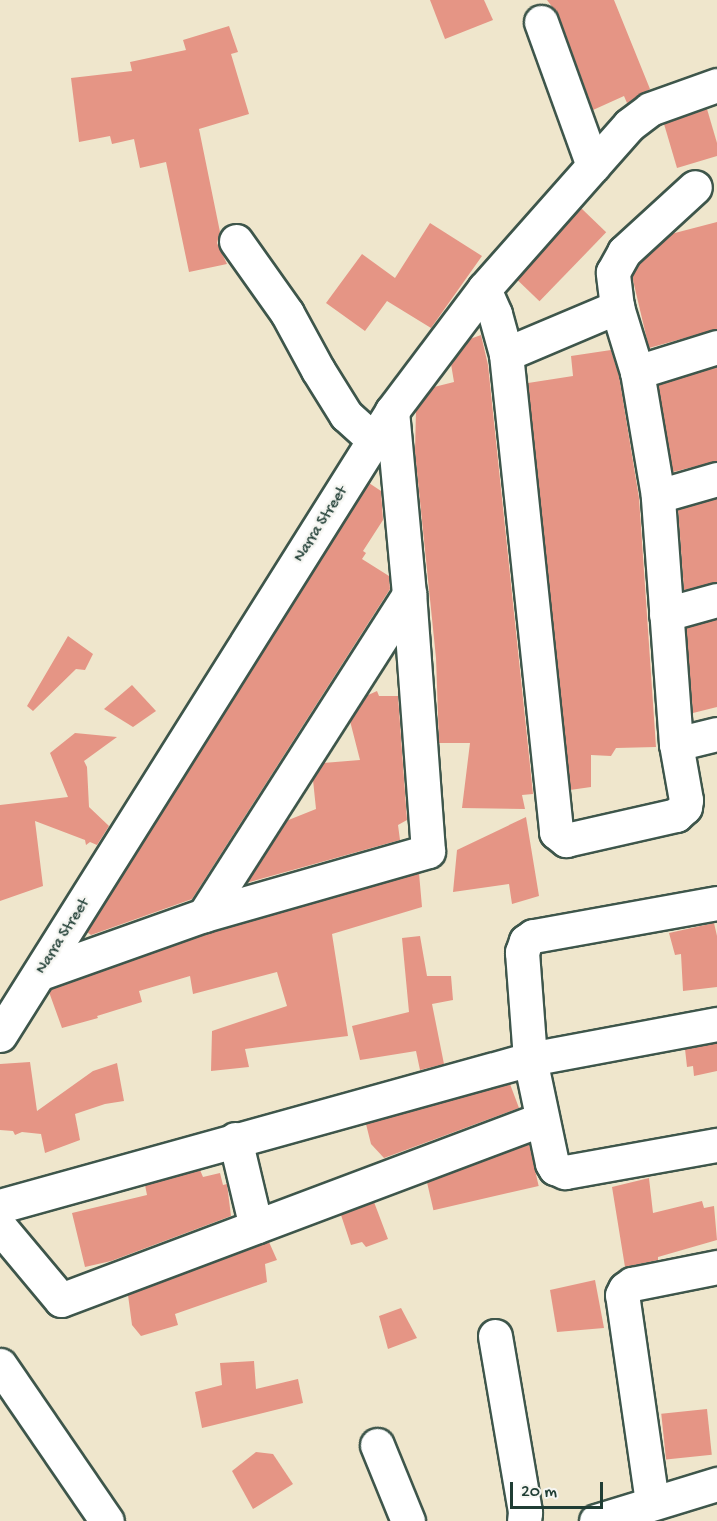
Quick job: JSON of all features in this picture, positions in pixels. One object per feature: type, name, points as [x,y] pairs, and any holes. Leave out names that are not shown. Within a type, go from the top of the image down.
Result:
[{"type":"street","points":[[541,22],[593,166]]},
{"type":"street","name":"Narra Street","points":[[4,1018],[41,974],[392,411],[484,290],[629,124],[650,109],[717,85]]},
{"type":"street","points":[[484,290],[495,314],[506,354],[553,810],[559,837],[566,840],[681,811],[686,800],[676,744],[658,496],[637,372],[617,307],[613,272],[624,252],[695,187]]},
{"type":"street","points":[[236,241],[287,313],[346,415],[374,441]]},
{"type":"street","points":[[506,354],[617,307]]},
{"type":"street","points":[[637,372],[717,347]]},
{"type":"street","points":[[41,974],[204,915],[429,851],[410,594],[392,411]]},
{"type":"street","points":[[658,496],[717,479]]},
{"type":"street","points":[[204,915],[410,594]]},
{"type":"street","points":[[666,614],[717,600]]},
{"type":"street","points":[[676,744],[717,734]]},
{"type":"street","points":[[717,903],[533,936],[526,942],[522,952],[530,1059],[552,1164],[564,1172],[717,1144]]},
{"type":"street","points":[[0,1206],[234,1139],[530,1059],[717,1024]]},
{"type":"street","points":[[0,1227],[61,1300],[542,1119]]},
{"type":"street","points":[[234,1139],[256,1227]]},
{"type":"street","points":[[652,1502],[622,1295],[625,1289],[632,1284],[717,1267]]},
{"type":"street","points":[[495,1336],[525,1512],[524,1521]]},
{"type":"street","points":[[4,1382],[107,1521]]},
{"type":"street","points":[[377,1445],[408,1521]]},
{"type":"street","points":[[596,1521],[717,1484]]},
{"type":"building","points":[[430,0],[484,0],[493,20],[445,39]]},
{"type":"building","points":[[547,0],[614,0],[650,89],[627,103],[624,96],[593,110],[559,16]]},
{"type":"building","points":[[229,26],[238,52],[231,54],[249,114],[199,129],[220,232],[217,243],[227,264],[189,272],[166,162],[140,168],[134,139],[112,144],[110,136],[79,142],[71,78],[132,71],[130,62],[186,50],[183,40]]},
{"type":"building","points":[[707,109],[717,143],[717,156],[677,168],[664,124]]},
{"type":"building","points":[[581,208],[606,232],[539,301],[514,277]]},
{"type":"building","points":[[717,222],[717,329],[649,348],[632,276],[639,264],[671,234]]},
{"type":"building","points":[[430,223],[482,256],[431,328],[387,301],[365,331],[326,303],[362,254],[395,278]]},
{"type":"building","points":[[481,335],[488,365],[533,794],[522,795],[525,809],[462,808],[470,743],[439,743],[436,658],[415,452],[416,410],[434,387],[454,382],[451,364],[470,339]]},
{"type":"building","points":[[611,350],[619,376],[639,498],[656,747],[616,748],[611,756],[591,755],[591,787],[570,790],[528,383],[573,376],[571,356]]},
{"type":"building","points":[[717,367],[717,461],[673,472],[658,385]]},
{"type":"building","points":[[369,483],[381,491],[383,520],[363,551],[366,553],[362,559],[389,576],[390,589],[192,899],[91,935],[87,932]]},
{"type":"building","points":[[717,499],[717,582],[684,590],[678,510]]},
{"type":"building","points":[[717,619],[717,707],[693,713],[686,628]]},
{"type":"building","points":[[68,636],[93,654],[85,670],[76,669],[33,711],[27,706]]},
{"type":"building","points":[[132,685],[156,711],[133,727],[104,709]]},
{"type":"building","points":[[377,691],[379,696],[398,696],[407,820],[398,825],[400,840],[246,883],[286,821],[316,809],[313,780],[323,763],[360,760],[350,721],[366,696]]},
{"type":"building","points":[[75,733],[117,737],[84,761],[87,767],[89,807],[109,826],[97,845],[90,842],[86,845],[85,840],[35,821],[43,886],[0,901],[0,805],[68,797],[50,753]]},
{"type":"building","points":[[526,817],[539,896],[512,904],[509,884],[453,892],[457,850]]},
{"type":"building","points":[[419,873],[422,907],[332,934],[348,1036],[245,1049],[249,1067],[211,1071],[212,1031],[287,1006],[277,972],[193,994],[190,976],[139,991],[142,1002],[62,1028],[49,992],[51,989],[210,933]]},
{"type":"building","points":[[714,923],[717,936],[717,987],[683,991],[681,954],[675,955],[669,933]]},
{"type":"building","points":[[420,936],[427,976],[451,976],[453,1000],[432,1004],[444,1064],[420,1070],[416,1051],[360,1060],[352,1026],[409,1012],[402,938]]},
{"type":"building","points":[[717,1043],[717,1071],[694,1076],[693,1066],[687,1067],[685,1049]]},
{"type":"building","points":[[30,1062],[37,1111],[93,1071],[117,1063],[124,1101],[105,1104],[75,1114],[80,1140],[45,1153],[41,1134],[22,1132],[15,1135],[13,1131],[0,1130],[0,1064]]},
{"type":"building","points":[[510,1084],[519,1108],[384,1158],[371,1144],[366,1124]]},
{"type":"building","points":[[529,1144],[539,1186],[433,1210],[424,1168]]},
{"type":"building","points":[[200,1170],[203,1177],[220,1173],[223,1185],[227,1184],[231,1216],[111,1261],[85,1267],[72,1213],[147,1195],[145,1185]]},
{"type":"building","points":[[649,1178],[653,1213],[702,1201],[704,1208],[714,1206],[717,1240],[658,1257],[658,1260],[625,1267],[612,1187]]},
{"type":"building","points":[[374,1202],[388,1239],[366,1247],[362,1242],[351,1245],[341,1215]]},
{"type":"building","points":[[269,1242],[277,1260],[265,1264],[267,1282],[175,1314],[178,1325],[141,1336],[132,1325],[128,1295]]},
{"type":"building","points":[[595,1280],[604,1328],[557,1332],[550,1290]]},
{"type":"building","points":[[401,1308],[417,1338],[388,1349],[379,1316]]},
{"type":"building","points":[[254,1361],[256,1389],[298,1379],[303,1403],[202,1428],[195,1392],[222,1385],[220,1363]]},
{"type":"building","points":[[707,1409],[712,1455],[666,1460],[661,1414]]},
{"type":"building","points":[[256,1452],[273,1454],[293,1484],[253,1509],[232,1471]]}]
